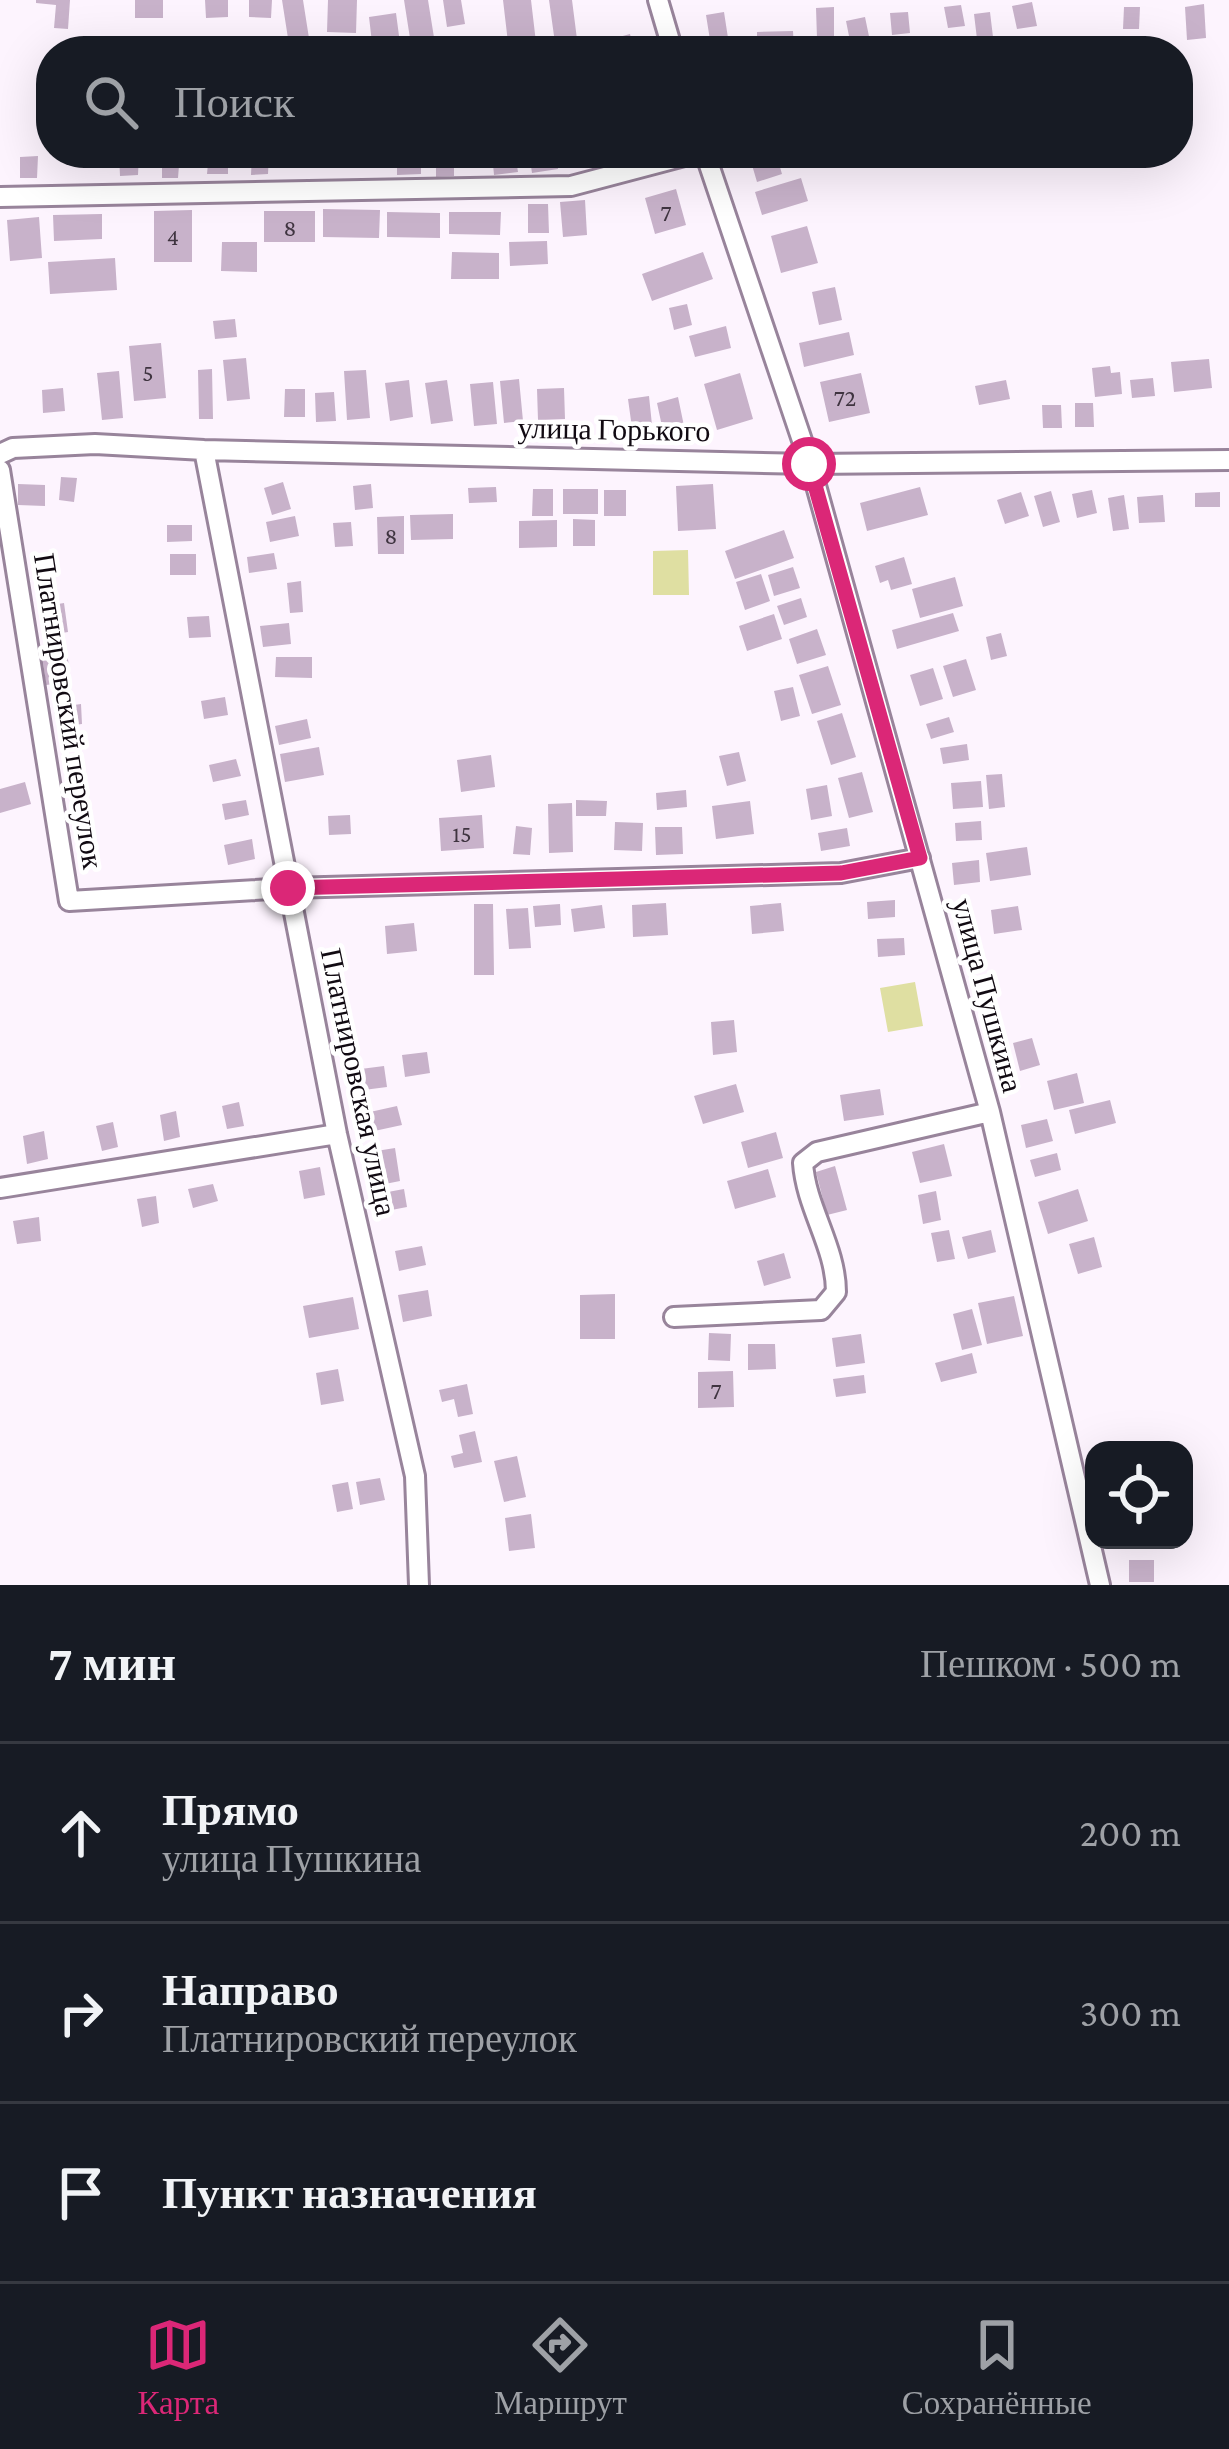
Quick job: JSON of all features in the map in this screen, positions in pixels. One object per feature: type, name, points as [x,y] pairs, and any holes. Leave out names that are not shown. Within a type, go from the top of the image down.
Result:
[{"type":"street","points":[[658,0],[669,36]]},
{"type":"street","points":[[0,197],[571,186],[639,168]]},
{"type":"street","name":"улица Пушкина","points":[[710,168],[809,464],[990,1112],[1100,1585]]},
{"type":"street","name":"улица Горького","points":[[0,454],[13,448],[94,444],[809,464],[1229,460]]},
{"type":"street","name":"Платнировская улица","points":[[204,450],[337,1134],[415,1476],[418,1585]]},
{"type":"street","name":"Платнировский переулок","points":[[0,470],[69,902],[288,888],[841,873],[920,858]]},
{"type":"street","points":[[674,1317],[820,1310],[836,1292],[836,1273],[805,1182],[803,1162],[817,1152],[990,1112]]},
{"type":"street","points":[[0,1188],[337,1134]]},
{"type":"green space","points":[[688,550],[689,595],[653,595],[653,551]]},
{"type":"green space","points":[[915,982],[923,1026],[888,1032],[880,988]]},
{"type":"building","points":[[36,0],[70,0],[68,29],[54,28],[56,5]]},
{"type":"building","points":[[135,0],[163,0],[163,18],[135,18]]},
{"type":"building","points":[[205,0],[228,0],[228,17],[206,18]]},
{"type":"building","points":[[249,0],[272,0],[271,18],[249,17]]},
{"type":"building","points":[[282,0],[303,0],[309,36],[288,36]]},
{"type":"building","points":[[328,0],[357,0],[356,33],[327,32]]},
{"type":"building","points":[[404,0],[428,0],[434,36],[410,36]]},
{"type":"building","points":[[443,0],[461,0],[465,24],[447,27]]},
{"type":"building","points":[[503,0],[531,0],[535,36],[507,36]]},
{"type":"building","points":[[549,0],[572,0],[577,36],[554,36]]},
{"type":"building","points":[[1032,2],[1037,26],[1017,29],[1012,6]]},
{"type":"building","points":[[1204,4],[1206,38],[1187,36],[1185,7]]},
{"type":"building","points":[[961,5],[965,26],[948,28],[944,7]]},
{"type":"building","points":[[834,7],[834,36],[817,36],[816,8]]},
{"type":"building","points":[[1124,7],[1140,7],[1139,29],[1123,29]]},
{"type":"building","points":[[724,12],[728,36],[709,36],[706,15]]},
{"type":"building","points":[[908,12],[910,33],[892,35],[890,13]]},
{"type":"building","points":[[990,12],[993,36],[977,36],[974,14]]},
{"type":"building","points":[[396,13],[399,36],[371,36],[369,17]]},
{"type":"building","points":[[865,17],[869,36],[849,36],[846,21]]},
{"type":"building","points":[[793,31],[793,36],[757,36],[757,32]]},
{"type":"building","points":[[36,156],[37,178],[20,178],[20,157]]},
{"type":"building","points":[[120,168],[138,168],[138,175],[120,176]]},
{"type":"building","points":[[162,168],[179,168],[178,178],[162,178]]},
{"type":"building","points":[[208,168],[228,168],[228,174],[207,174]]},
{"type":"building","points":[[251,168],[268,168],[268,174],[251,175]]},
{"type":"building","points":[[397,168],[421,168],[421,174],[397,175]]},
{"type":"building","points":[[436,168],[454,168],[454,176],[436,177]]},
{"type":"building","points":[[493,168],[517,168],[518,172],[494,175]]},
{"type":"building","points":[[753,168],[780,168],[782,174],[757,182]]},
{"type":"building","points":[[801,178],[808,201],[762,215],[755,192]]},
{"type":"building","points":[[676,189],[686,225],[655,234],[645,198]]},
{"type":"building","points":[[585,200],[587,235],[563,237],[560,202]]},
{"type":"building","points":[[528,204],[548,204],[549,233],[528,233]]},
{"type":"building","points":[[323,209],[380,210],[379,238],[323,237]]},
{"type":"building","points":[[192,210],[192,262],[154,262],[154,211]]},
{"type":"building","points":[[264,211],[315,211],[315,242],[264,242]]},
{"type":"building","points":[[387,212],[440,213],[440,238],[387,237]]},
{"type":"building","points":[[449,212],[501,212],[500,235],[449,234]]},
{"type":"building","points":[[102,214],[102,239],[54,241],[53,215]]},
{"type":"building","points":[[39,217],[42,258],[10,261],[7,220]]},
{"type":"building","points":[[807,226],[818,263],[781,273],[771,236]]},
{"type":"building","points":[[547,241],[548,264],[510,266],[509,242]]},
{"type":"building","points":[[222,242],[257,242],[257,272],[221,271]]},
{"type":"building","points":[[452,252],[499,253],[499,279],[451,279]]},
{"type":"building","points":[[703,252],[713,279],[652,301],[642,274]]},
{"type":"building","points":[[115,258],[117,290],[50,294],[48,262]]},
{"type":"building","points":[[835,287],[842,320],[819,325],[812,292]]},
{"type":"building","points":[[687,304],[692,325],[674,330],[669,308]]},
{"type":"building","points":[[235,319],[237,337],[215,339],[213,321]]},
{"type":"building","points":[[726,326],[731,348],[695,357],[689,336]]},
{"type":"building","points":[[849,332],[854,355],[804,367],[799,343]]},
{"type":"building","points":[[161,343],[166,398],[134,401],[129,346]]},
{"type":"building","points":[[246,358],[250,399],[227,401],[223,360]]},
{"type":"building","points":[[1209,359],[1212,388],[1174,392],[1171,362]]},
{"type":"building","points":[[1110,366],[1111,373],[1120,372],[1122,394],[1095,397],[1092,368]]},
{"type":"building","points":[[212,369],[213,419],[199,419],[198,370]]},
{"type":"building","points":[[366,370],[370,418],[347,420],[344,371]]},
{"type":"building","points":[[119,371],[123,418],[102,420],[97,373]]},
{"type":"building","points":[[740,373],[753,419],[717,430],[704,384]]},
{"type":"building","points":[[861,373],[870,413],[829,422],[820,382]]},
{"type":"building","points":[[1153,378],[1155,396],[1132,398],[1130,380]]},
{"type":"building","points":[[519,379],[523,421],[504,423],[500,381]]},
{"type":"building","points":[[409,380],[413,417],[390,421],[385,383]]},
{"type":"building","points":[[447,380],[453,421],[431,424],[425,383]]},
{"type":"building","points":[[1006,380],[1010,399],[979,405],[975,386]]},
{"type":"building","points":[[493,382],[497,424],[474,426],[470,384]]},
{"type":"building","points":[[63,388],[65,411],[43,413],[42,390]]},
{"type":"building","points":[[564,388],[565,419],[538,420],[537,389]]},
{"type":"building","points":[[285,389],[305,389],[305,417],[284,417]]},
{"type":"building","points":[[334,392],[336,421],[316,422],[315,393]]},
{"type":"building","points":[[649,396],[652,425],[632,428],[628,399]]},
{"type":"building","points":[[678,397],[684,426],[663,431],[657,403]]},
{"type":"building","points":[[1075,403],[1093,403],[1094,427],[1075,427]]},
{"type":"building","points":[[1042,405],[1061,405],[1062,428],[1043,428]]},
{"type":"building","points":[[61,477],[77,478],[74,502],[59,500]]},
{"type":"building","points":[[283,482],[291,509],[272,515],[264,488]]},
{"type":"building","points":[[18,484],[45,485],[45,506],[18,505]]},
{"type":"building","points":[[371,484],[373,508],[355,510],[353,486]]},
{"type":"building","points":[[713,484],[716,529],[678,531],[676,486]]},
{"type":"building","points":[[496,487],[497,502],[469,503],[468,488]]},
{"type":"building","points":[[920,487],[928,515],[867,531],[860,503]]},
{"type":"building","points":[[533,489],[553,489],[553,516],[532,516]]},
{"type":"building","points":[[563,489],[598,489],[598,514],[563,514]]},
{"type":"building","points":[[604,490],[626,490],[626,516],[604,516]]},
{"type":"building","points":[[1092,490],[1097,513],[1077,518],[1072,494]]},
{"type":"building","points":[[1051,491],[1060,522],[1043,527],[1034,496]]},
{"type":"building","points":[[1021,492],[1029,516],[1005,524],[997,500]]},
{"type":"building","points":[[1220,492],[1220,507],[1195,507],[1195,493]]},
{"type":"building","points":[[1124,495],[1129,529],[1113,531],[1108,498]]},
{"type":"building","points":[[1163,495],[1165,522],[1139,523],[1137,497]]},
{"type":"building","points":[[453,514],[453,539],[411,540],[410,515]]},
{"type":"building","points":[[295,516],[299,536],[270,542],[266,522]]},
{"type":"building","points":[[404,516],[404,554],[378,554],[377,517]]},
{"type":"building","points":[[573,519],[595,520],[595,546],[573,546]]},
{"type":"building","points":[[557,520],[557,547],[519,548],[519,521]]},
{"type":"building","points":[[351,522],[353,546],[335,547],[333,523]]},
{"type":"building","points":[[167,525],[192,525],[192,541],[167,542]]},
{"type":"building","points":[[784,530],[794,558],[735,579],[725,551]]},
{"type":"building","points":[[274,553],[277,569],[249,573],[247,557]]},
{"type":"building","points":[[170,554],[196,554],[196,575],[170,575]]},
{"type":"building","points":[[904,557],[912,584],[891,590],[888,580],[880,583],[875,566]]},
{"type":"building","points":[[793,567],[800,588],[774,596],[768,575]]},
{"type":"building","points":[[761,574],[770,601],[745,610],[736,582]]},
{"type":"building","points":[[955,577],[963,606],[920,618],[912,589]]},
{"type":"building","points":[[301,581],[303,612],[290,613],[287,583]]},
{"type":"building","points":[[801,598],[807,617],[784,625],[777,606]]},
{"type":"building","points":[[64,603],[68,632],[44,636],[40,607]]},
{"type":"building","points":[[953,613],[959,631],[897,649],[892,630]]},
{"type":"building","points":[[774,614],[782,639],[747,651],[739,626]]},
{"type":"building","points":[[209,616],[211,637],[189,638],[187,617]]},
{"type":"building","points":[[289,623],[291,644],[263,647],[260,626]]},
{"type":"building","points":[[817,629],[826,655],[797,664],[789,639]]},
{"type":"building","points":[[1001,633],[1007,656],[991,660],[986,637]]},
{"type":"building","points":[[67,652],[71,682],[46,685],[42,655]]},
{"type":"building","points":[[276,657],[312,657],[312,678],[275,677]]},
{"type":"building","points":[[966,659],[976,690],[953,697],[943,666]]},
{"type":"building","points":[[828,666],[841,705],[812,714],[799,675]]},
{"type":"building","points":[[933,668],[943,699],[920,706],[910,675]]},
{"type":"building","points":[[793,687],[800,716],[781,721],[774,691]]},
{"type":"building","points":[[225,697],[228,715],[204,719],[201,701]]},
{"type":"building","points":[[81,704],[82,724],[57,727],[54,708]]},
{"type":"building","points":[[842,713],[856,757],[831,765],[817,721]]},
{"type":"building","points":[[949,717],[954,732],[931,739],[926,724]]},
{"type":"building","points":[[307,719],[311,738],[279,745],[275,726]]},
{"type":"building","points":[[967,744],[969,760],[943,764],[940,748]]},
{"type":"building","points":[[319,747],[324,775],[285,782],[280,754]]},
{"type":"building","points":[[739,752],[746,781],[727,786],[719,756]]},
{"type":"building","points":[[491,755],[495,787],[461,792],[457,760]]},
{"type":"building","points":[[236,759],[241,776],[213,782],[209,765]]},
{"type":"building","points":[[862,772],[873,812],[849,818],[838,778]]},
{"type":"building","points":[[1002,774],[1005,807],[989,809],[986,775]]},
{"type":"building","points":[[981,781],[983,807],[953,809],[951,783]]},
{"type":"building","points":[[25,782],[31,804],[0,813],[0,789]]},
{"type":"building","points":[[827,785],[832,816],[811,820],[806,789]]},
{"type":"building","points":[[686,790],[687,807],[657,810],[656,793]]},
{"type":"building","points":[[246,800],[249,815],[225,820],[222,804]]},
{"type":"building","points":[[576,800],[607,801],[606,816],[576,816]]},
{"type":"building","points":[[750,801],[754,834],[716,839],[712,806]]},
{"type":"building","points":[[572,803],[573,852],[549,853],[548,804]]},
{"type":"building","points":[[350,815],[351,834],[329,835],[328,816]]},
{"type":"building","points":[[482,815],[484,848],[441,851],[439,818]]},
{"type":"building","points":[[981,821],[982,840],[956,841],[955,823]]},
{"type":"building","points":[[615,822],[643,823],[642,851],[614,850]]},
{"type":"building","points":[[516,826],[532,828],[530,855],[513,854]]},
{"type":"building","points":[[655,827],[682,827],[683,854],[656,855]]},
{"type":"building","points":[[847,828],[850,846],[821,851],[818,833]]},
{"type":"building","points":[[252,839],[255,859],[228,865],[224,845]]},
{"type":"building","points":[[1027,847],[1031,875],[990,881],[986,853]]},
{"type":"building","points":[[979,860],[980,882],[954,885],[952,863]]},
{"type":"building","points":[[895,900],[895,917],[868,919],[867,902]]},
{"type":"building","points":[[666,903],[668,935],[633,937],[632,905]]},
{"type":"building","points":[[781,903],[784,931],[752,934],[750,906]]},
{"type":"building","points":[[474,904],[493,904],[494,975],[474,975]]},
{"type":"building","points":[[560,904],[561,925],[535,927],[533,906]]},
{"type":"building","points":[[602,905],[605,928],[574,932],[571,909]]},
{"type":"building","points":[[1018,906],[1022,930],[994,934],[991,910]]},
{"type":"building","points":[[528,908],[531,948],[509,949],[506,909]]},
{"type":"building","points":[[414,923],[417,951],[387,954],[385,926]]},
{"type":"building","points":[[904,938],[905,955],[878,957],[877,939]]},
{"type":"building","points":[[734,1020],[737,1052],[713,1055],[711,1022]]},
{"type":"building","points":[[1032,1038],[1040,1065],[1020,1071],[1013,1043]]},
{"type":"building","points":[[427,1052],[430,1073],[405,1077],[402,1055]]},
{"type":"building","points":[[384,1066],[387,1087],[356,1091],[353,1070]]},
{"type":"building","points":[[1077,1073],[1084,1103],[1054,1110],[1047,1081]]},
{"type":"building","points":[[736,1084],[744,1112],[703,1124],[694,1096]]},
{"type":"building","points":[[880,1089],[884,1115],[844,1121],[840,1095]]},
{"type":"building","points":[[1110,1100],[1116,1123],[1075,1134],[1069,1110]]},
{"type":"building","points":[[239,1102],[244,1126],[227,1129],[222,1106]]},
{"type":"building","points":[[397,1106],[402,1125],[365,1133],[361,1114]]},
{"type":"building","points":[[176,1111],[180,1137],[164,1141],[160,1115]]},
{"type":"building","points":[[1047,1119],[1053,1141],[1026,1148],[1021,1125]]},
{"type":"building","points":[[113,1122],[118,1147],[102,1151],[96,1126]]},
{"type":"building","points":[[44,1131],[48,1159],[27,1164],[23,1136]]},
{"type":"building","points":[[776,1132],[783,1158],[748,1168],[741,1142]]},
{"type":"building","points":[[944,1144],[952,1176],[920,1183],[912,1152]]},
{"type":"building","points":[[395,1148],[400,1181],[375,1186],[370,1152]]},
{"type":"building","points":[[1057,1153],[1061,1170],[1035,1177],[1030,1160]]},
{"type":"building","points":[[835,1166],[847,1210],[827,1215],[816,1172]]},
{"type":"building","points":[[320,1167],[325,1195],[304,1199],[299,1171]]},
{"type":"building","points":[[768,1169],[776,1197],[735,1209],[727,1181]]},
{"type":"building","points":[[213,1184],[218,1201],[193,1208],[188,1189]]},
{"type":"building","points":[[404,1189],[407,1207],[381,1212],[377,1194]]},
{"type":"building","points":[[1078,1189],[1088,1221],[1048,1234],[1038,1202]]},
{"type":"building","points":[[936,1191],[941,1220],[923,1224],[918,1195]]},
{"type":"building","points":[[156,1196],[159,1223],[142,1227],[137,1199]]},
{"type":"building","points":[[39,1217],[41,1241],[17,1244],[13,1221]]},
{"type":"building","points":[[949,1230],[955,1259],[937,1262],[931,1233]]},
{"type":"building","points":[[991,1230],[996,1252],[968,1259],[962,1237]]},
{"type":"building","points":[[1094,1237],[1102,1267],[1078,1274],[1069,1244]]},
{"type":"building","points":[[422,1246],[426,1265],[399,1271],[395,1251]]},
{"type":"building","points":[[784,1253],[791,1278],[764,1286],[757,1261]]},
{"type":"building","points":[[428,1290],[432,1316],[403,1322],[398,1295]]},
{"type":"building","points":[[615,1294],[615,1339],[580,1339],[580,1295]]},
{"type":"building","points":[[1014,1296],[1023,1336],[987,1344],[978,1303]]},
{"type":"building","points":[[353,1297],[359,1329],[309,1338],[303,1306]]},
{"type":"building","points":[[972,1309],[982,1345],[962,1350],[953,1314]]},
{"type":"building","points":[[709,1333],[731,1334],[730,1361],[708,1360]]},
{"type":"building","points":[[861,1334],[865,1363],[836,1367],[832,1338]]},
{"type":"building","points":[[748,1344],[775,1344],[776,1369],[748,1370]]},
{"type":"building","points":[[972,1353],[977,1373],[941,1382],[935,1363]]},
{"type":"building","points":[[338,1369],[344,1401],[321,1405],[316,1373]]},
{"type":"building","points":[[733,1371],[734,1407],[698,1408],[698,1372]]},
{"type":"building","points":[[864,1375],[866,1393],[836,1397],[833,1379]]},
{"type":"building","points":[[467,1384],[473,1414],[458,1417],[454,1399],[442,1402],[439,1390]]},
{"type":"building","points":[[475,1431],[482,1462],[454,1468],[451,1456],[463,1453],[459,1435]]},
{"type":"building","points":[[517,1456],[526,1497],[504,1502],[494,1461]]},
{"type":"building","points":[[380,1478],[385,1500],[360,1505],[356,1482]]},
{"type":"building","points":[[348,1482],[353,1509],[337,1512],[332,1485]]},
{"type":"building","points":[[531,1514],[535,1548],[509,1551],[505,1518]]},
{"type":"building","points":[[1129,1560],[1154,1560],[1154,1582],[1129,1582]]},
{"type":"route","points":[[288,888],[841,873],[920,858],[809,464]]}]
